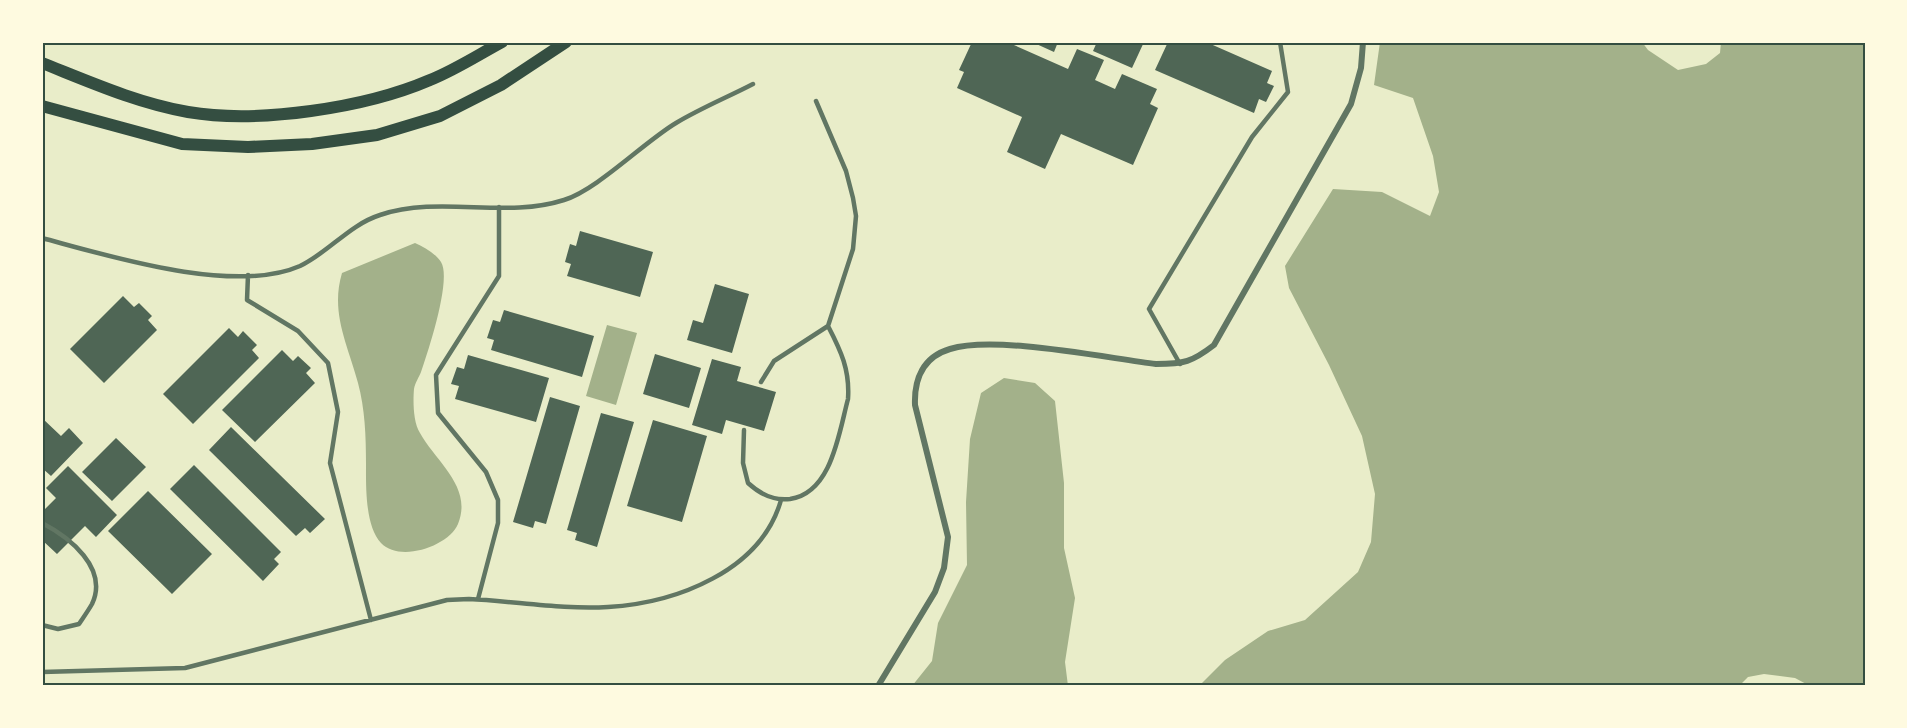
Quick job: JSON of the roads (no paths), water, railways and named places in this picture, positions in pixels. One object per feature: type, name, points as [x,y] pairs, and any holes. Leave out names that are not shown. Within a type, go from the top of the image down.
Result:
[{"type":"main road","points":[[42,63],[120,95],[189,112],[250,116],[371,101],[430,80],[502,42]]},
{"type":"main road","points":[[42,106],[182,144],[248,147],[312,144],[377,135],[440,116],[501,85],[566,42]]},
{"type":"street","points":[[878,686],[935,592],[944,568],[948,537],[915,405],[914,385],[921,369],[934,357],[951,348],[988,345],[1156,364],[1180,364],[1194,360],[1214,345],[1351,104],[1364,42]]},
{"type":"lane","points":[[1180,364],[1149,309],[1252,137],[1288,92],[1280,42]]},
{"type":"lane","points":[[42,238],[118,258],[187,272],[248,275],[279,273],[300,266],[364,222],[380,215],[440,206],[528,207],[566,200],[676,123],[753,84]]},
{"type":"lane","points":[[761,382],[774,361],[828,326],[852,249],[856,216],[846,171],[816,101]]},
{"type":"lane","points":[[478,599],[498,523],[498,500],[486,472],[438,413],[436,375],[499,276],[499,207]]},
{"type":"lane","points":[[248,275],[247,300],[298,331],[328,363],[338,412],[330,463],[371,620]]},
{"type":"lane","points":[[744,430],[743,463],[748,483],[768,496],[781,500],[798,498],[805,494],[825,473],[848,399],[847,368],[828,326]]},
{"type":"lane","points":[[42,672],[185,668],[371,620],[426,603],[478,599],[607,608],[669,595],[724,572],[750,553],[775,520],[781,500]]},
{"type":"lane","points":[[42,523],[63,534],[84,554],[94,577],[93,602],[79,624],[58,629],[42,625]]}]
